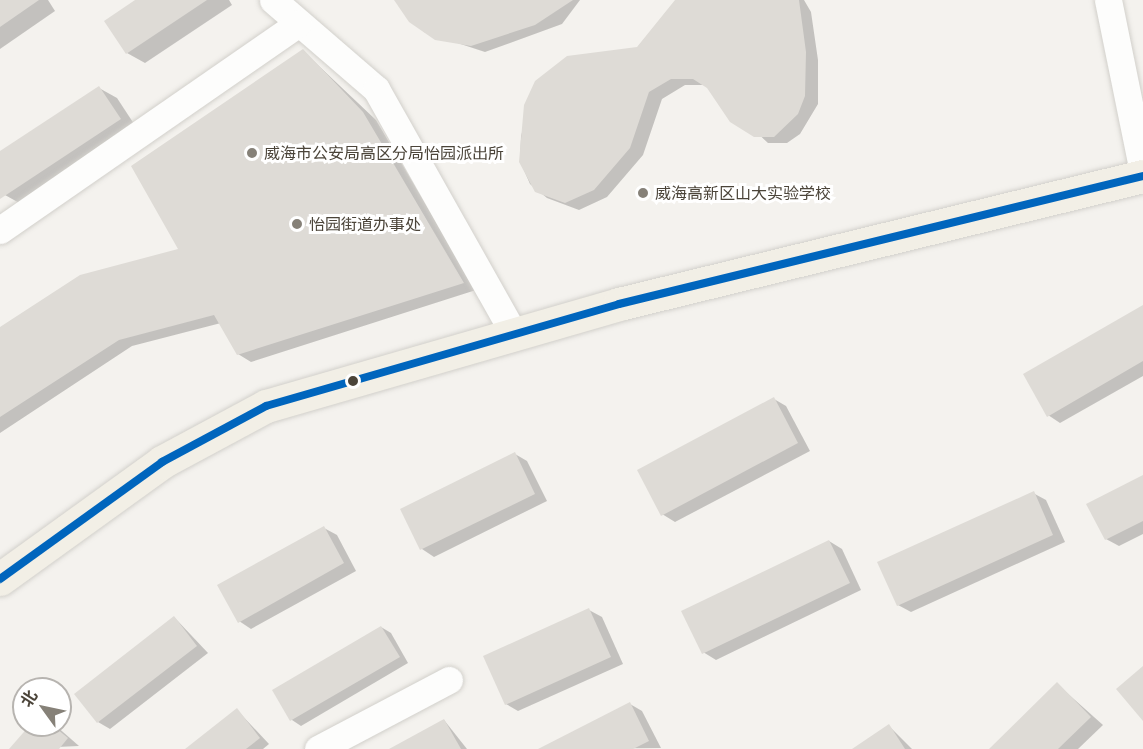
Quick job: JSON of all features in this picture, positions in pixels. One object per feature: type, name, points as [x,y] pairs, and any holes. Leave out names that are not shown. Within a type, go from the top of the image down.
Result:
[{"type":"main road","points":[[0,579],[162,462],[266,406],[514,334],[1143,174]]},
{"type":"street","points":[[273,0],[298,24],[376,89],[514,334]]},
{"type":"street","points":[[1108,0],[1143,174]]},
{"type":"street","points":[[0,230],[298,24]]},
{"type":"street","points":[[318,749],[449,680]]},
{"type":"building","points":[[0,0],[39,0],[0,27]]},
{"type":"building","points":[[135,0],[207,0],[126,54],[104,21]]},
{"type":"building","points":[[394,0],[573,0],[535,25],[471,46],[435,40],[409,22]]},
{"type":"building","points":[[675,0],[799,0],[806,52],[805,96],[798,114],[774,137],[754,137],[730,122],[707,88],[693,79],[671,79],[649,92],[630,148],[594,190],[565,203],[535,192],[519,162],[524,105],[535,81],[567,56],[637,47]]},
{"type":"building","name":"怡园街道办事处","points":[[303,49],[363,112],[464,283],[237,355],[214,315],[119,340],[0,417],[0,327],[80,275],[178,249],[131,166]]},
{"type":"building","points":[[99,86],[121,119],[0,199],[0,151]]},
{"type":"building","points":[[1143,305],[1143,361],[1047,417],[1023,374]]},
{"type":"building","points":[[774,397],[798,443],[661,516],[637,470]]},
{"type":"building","points":[[515,452],[535,494],[420,550],[400,509]]},
{"type":"building","points":[[1143,475],[1143,521],[1105,540],[1086,504]]},
{"type":"building","points":[[1034,491],[1053,535],[897,606],[877,562]]},
{"type":"building","points":[[324,526],[344,563],[238,623],[217,585]]},
{"type":"building","points":[[829,540],[850,583],[702,654],[681,611]]},
{"type":"building","points":[[589,608],[611,657],[505,705],[483,656]]},
{"type":"building","points":[[174,616],[197,646],[97,723],[74,694]]},
{"type":"building","points":[[381,626],[400,657],[290,721],[272,690]]},
{"type":"building","points":[[1143,666],[1143,721],[1116,689]]},
{"type":"building","points":[[1057,682],[1091,717],[1058,749],[989,749]]},
{"type":"building","points":[[630,702],[649,741],[633,749],[538,749]]},
{"type":"building","points":[[237,708],[260,738],[246,749],[185,749]]},
{"type":"building","points":[[444,719],[461,749],[389,749]]},
{"type":"building","points":[[889,724],[905,749],[852,749]]},
{"type":"building","points":[[20,737],[68,738],[59,749],[9,749]]},
{"type":"transit line","points":[[0,579],[162,462],[266,406],[619,304],[1143,176]]},
{"type":"place","name":"威海市公安局高区分局怡园派出所","points":[[252,153]]},
{"type":"place","name":"威海高新区山大实验学校","points":[[643,193]]},
{"type":"place","name":"怡园街道办事处","points":[[297,224]]}]
